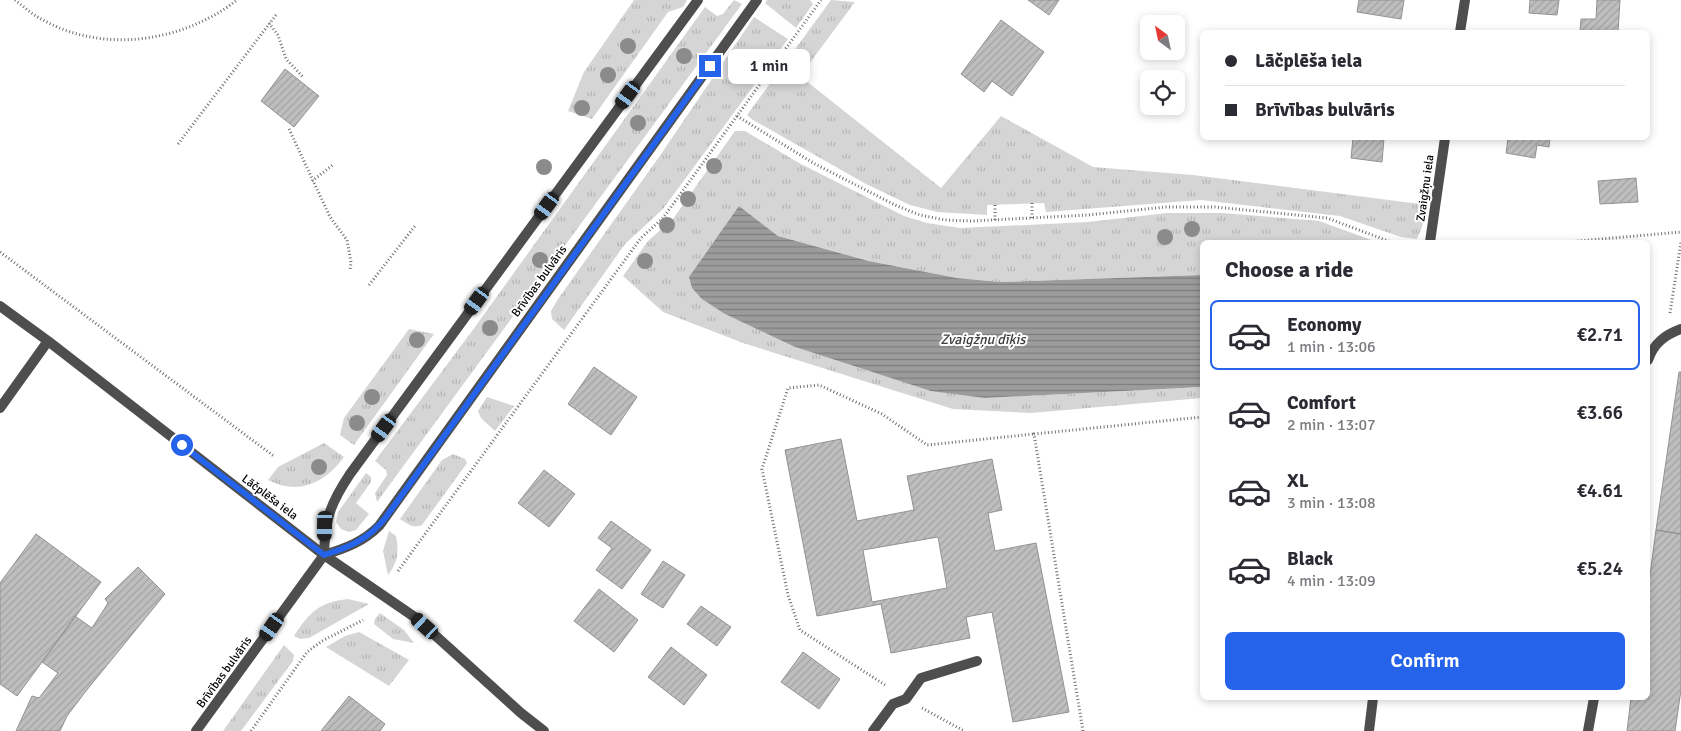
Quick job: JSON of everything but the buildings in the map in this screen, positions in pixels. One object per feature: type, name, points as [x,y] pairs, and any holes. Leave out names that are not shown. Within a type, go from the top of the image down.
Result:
[{"type":"street","name":"Brīvības bulvāris","points":[[196,731],[324,555],[328,518],[332,503],[350,474],[698,0]]},
{"type":"street","name":"Brīvības bulvāris","points":[[324,555],[352,547],[369,537],[380,526],[757,0]]},
{"type":"street","points":[[1460,30],[1465,0]]},
{"type":"street","name":"Zvaigžņu iela","points":[[1430,240],[1445,140]]},
{"type":"street","name":"Lāčplēša iela","points":[[0,306],[324,555],[416,618],[521,713],[544,731]]},
{"type":"street","points":[[1650,353],[1665,335],[1681,329]]},
{"type":"street","points":[[0,408],[48,341]]},
{"type":"street","points":[[873,731],[893,704],[906,699],[921,678],[977,661]]},
{"type":"street","points":[[1369,731],[1373,700]]},
{"type":"street","points":[[1588,731],[1594,700]]},
{"type":"path","points":[[15,0],[43,20],[93,39],[140,40],[178,32],[209,19],[237,0]]},
{"type":"path","points":[[398,572],[641,238],[663,218],[821,0]]},
{"type":"path","points":[[178,144],[276,15]]},
{"type":"path","points":[[269,23],[278,35],[286,59],[304,78]]},
{"type":"path","points":[[737,116],[815,164],[895,206],[920,215],[945,220],[995,220],[1166,207],[1215,207],[1326,218],[1386,240]]},
{"type":"path","points":[[289,129],[330,217],[347,240],[351,262],[350,271]]},
{"type":"path","points":[[312,181],[334,164]]},
{"type":"path","points":[[1032,203],[1032,218]]},
{"type":"path","points":[[995,205],[995,220]]},
{"type":"path","points":[[369,285],[415,226]]},
{"type":"path","points":[[1590,240],[1681,232]]},
{"type":"path","points":[[1665,335],[1681,242]]},
{"type":"path","points":[[0,252],[276,457]]},
{"type":"path","points":[[964,731],[906,699],[800,630],[788,595],[762,469],[788,388],[818,385],[882,414],[927,446],[1200,416]]},
{"type":"path","points":[[1034,434],[1083,731]]},
{"type":"path","points":[[251,731],[307,652],[322,641],[364,620]]},
{"type":"green space","points":[[634,0],[687,0],[683,7],[668,12],[592,119],[568,111],[584,72]]},
{"type":"green space","points":[[734,0],[742,4],[377,502],[375,493],[387,475],[386,470],[375,461],[475,327],[705,7],[717,16],[723,14]]},
{"type":"green space","points":[[767,0],[810,0],[813,4],[796,28],[765,3]]},
{"type":"green space","points":[[831,0],[855,2],[800,76],[941,188],[1001,116],[1093,167],[1193,175],[1420,204],[1427,207],[1422,227],[1417,239],[1401,237],[1340,216],[1201,200],[1046,212],[1044,203],[987,205],[987,215],[937,212],[910,205],[866,184],[747,115]]},
{"type":"green space","points":[[754,17],[788,39],[663,209],[625,244],[564,330],[552,319],[551,311],[558,299],[659,157]]},
{"type":"green space","points":[[735,131],[745,131],[799,163],[904,216],[927,223],[960,228],[1088,222],[1167,213],[1222,213],[1319,221],[1371,240],[1200,240],[1200,275],[1000,282],[957,278],[870,261],[778,236],[739,206],[725,314],[795,347],[869,371],[985,398],[1200,387],[1200,398],[1031,413],[953,409],[743,343],[663,312],[623,276],[648,241],[673,219]]},
{"type":"green space","points":[[409,329],[434,334],[354,445],[340,435],[344,418]]},
{"type":"green space","points":[[487,397],[514,406],[495,431],[481,418],[478,411]]},
{"type":"green space","points":[[324,443],[344,457],[337,466],[320,480],[300,487],[290,487],[268,480],[278,467]]},
{"type":"green space","points":[[453,454],[465,459],[467,463],[422,525],[413,526],[400,519],[442,460]]},
{"type":"green space","points":[[366,473],[371,477],[371,482],[356,503],[369,514],[356,530],[349,532],[341,529],[336,522],[338,512]]},
{"type":"green space","points":[[389,531],[396,536],[397,552],[396,561],[388,575],[383,551]]},
{"type":"green space","points":[[348,599],[369,604],[309,638],[300,639],[294,636],[316,610],[329,603]]},
{"type":"green space","points":[[380,613],[404,630],[414,643],[393,639],[374,624],[375,619]]},
{"type":"green space","points":[[359,632],[409,660],[389,686],[326,647],[345,636]]},
{"type":"green space","points":[[284,645],[294,655],[293,661],[241,731],[223,731]]},
{"type":"water","name":"Zvaigžņu dīķis","points":[[739,206],[778,236],[869,261],[957,278],[1000,282],[1200,275],[1200,387],[985,398],[931,391],[795,347],[725,314],[702,299],[692,288],[689,277]]},
{"type":"route","points":[[182,445],[324,555],[352,547],[369,537],[380,526],[710,66]]}]
